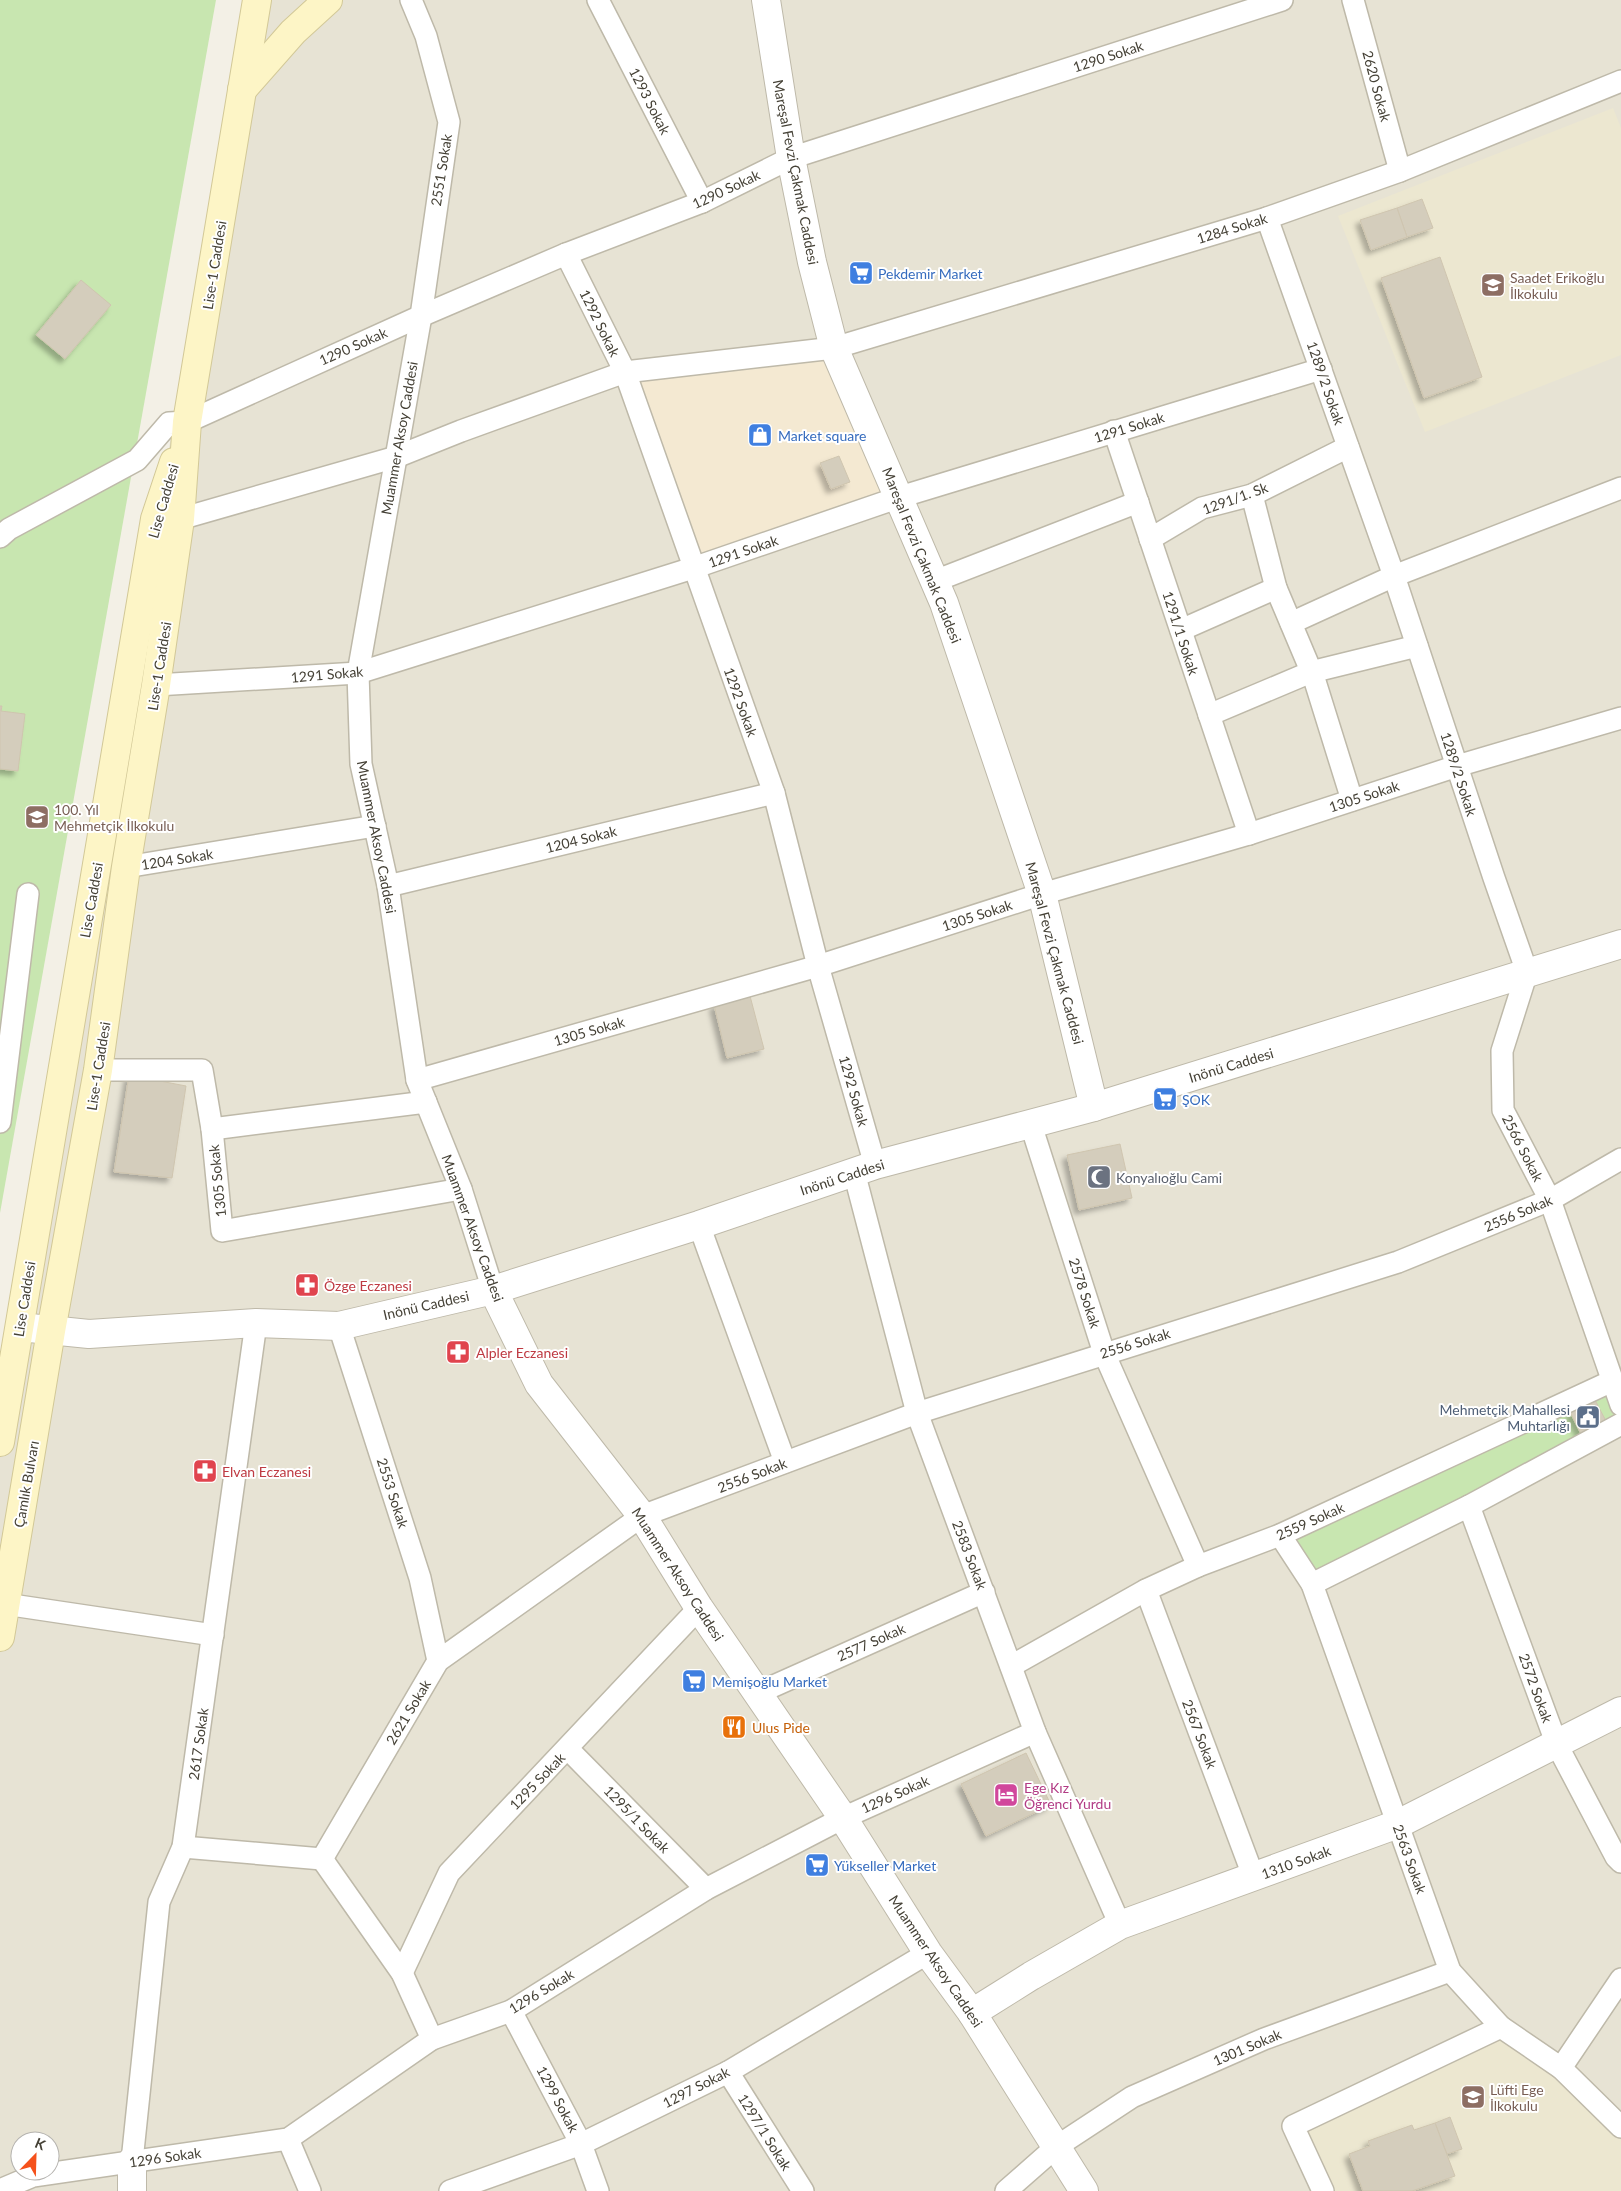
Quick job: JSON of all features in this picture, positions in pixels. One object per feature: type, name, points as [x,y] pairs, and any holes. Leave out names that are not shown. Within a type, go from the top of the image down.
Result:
[{"type":"main road","points":[[242,90],[283,43],[328,0]]},
{"type":"main road","name":"Lise-1 Caddesi","points":[[51,1330],[98,1070],[126,867],[156,686],[180,519],[188,422],[255,13]]},
{"type":"main road","name":"Lise Caddesi","points":[[5,1380],[20,1327],[155,519],[188,422]]},
{"type":"main road","name":"Çamlık Bulvarı","points":[[0,1637],[51,1330]]},
{"type":"main road","points":[[0,1442],[5,1380]]},
{"type":"street","name":"2551 Sokak","points":[[412,0],[426,36],[449,122],[421,316]]},
{"type":"street","name":"1293 Sokak","points":[[598,0],[702,202]]},
{"type":"street","name":"Mareşal Fevzi Çakmak Caddesi","points":[[766,0],[791,158],[812,262],[834,348],[900,497],[944,603],[1042,894],[1094,1108]]},
{"type":"street","name":"1290 Sokak","points":[[3,530],[137,460],[169,424],[188,422],[421,316],[566,254],[702,202],[791,158],[1282,0]]},
{"type":"street","name":"2620 Sokak","points":[[1353,0],[1400,171]]},
{"type":"street","points":[[255,13],[254,33],[262,40],[276,44],[283,43]]},
{"type":"street","name":"1284 Sokak","points":[[180,519],[396,457],[461,431],[625,372],[834,348],[1267,218],[1400,171],[1621,81]]},
{"type":"street","name":"1289/2 Sokak","points":[[1267,218],[1394,576],[1527,972]]},
{"type":"street","name":"1292 Sokak","points":[[566,254],[625,372],[774,793],[818,966],[865,1168]]},
{"type":"street","name":"Muammer Aksoy Caddesi","points":[[421,316],[358,673],[361,764],[388,886],[417,1080],[461,1189],[493,1290],[539,1384],[642,1516],[699,1608],[842,1818],[928,1953],[972,2013],[1084,2191]]},
{"type":"street","name":"1291 Sokak","points":[[156,686],[358,673],[693,568],[900,497],[1321,369]]},
{"type":"street","name":"1291/1 Sokak","points":[[1114,431],[1249,834]]},
{"type":"street","name":"1291/1. Sk","points":[[1150,540],[1202,508],[1252,495],[1348,448]]},
{"type":"street","points":[[1291,623],[1394,576],[1621,488]]},
{"type":"street","points":[[1252,495],[1276,588],[1311,672],[1352,800]]},
{"type":"street","points":[[935,581],[1138,502]]},
{"type":"street","points":[[1181,630],[1276,588]]},
{"type":"street","points":[[1209,716],[1311,672],[1417,646]]},
{"type":"street","name":"1305 Sokak","points":[[417,1080],[818,966],[1042,894],[1249,834],[1457,766],[1621,718]]},
{"type":"street","name":"1204 Sokak","points":[[388,886],[774,793]]},
{"type":"street","name":"1204 Sokak","points":[[126,867],[375,826]]},
{"type":"street","points":[[0,1122],[28,894]]},
{"type":"street","name":"Inönü Caddesi","points":[[20,1327],[89,1334],[256,1323],[339,1326],[493,1290],[699,1225],[865,1168],[1094,1108],[1621,944]]},
{"type":"street","name":"2566 Sokak","points":[[1527,972],[1502,1051],[1503,1110],[1550,1200],[1621,1405]]},
{"type":"street","name":"1305 Sokak","points":[[98,1070],[202,1070],[212,1129],[222,1230],[461,1189]]},
{"type":"street","name":"1305 Sokak","points":[[212,1129],[426,1102]]},
{"type":"street","name":"2578 Sokak","points":[[1031,1125],[1104,1353],[1198,1566]]},
{"type":"street","name":"2556 Sokak","points":[[642,1516],[916,1413],[1398,1262],[1550,1200],[1621,1159]]},
{"type":"street","name":"2583 Sokak","points":[[865,1168],[916,1413],[1035,1732],[1120,1925]]},
{"type":"street","points":[[699,1225],[785,1462]]},
{"type":"street","name":"2617 Sokak","points":[[132,2161],[159,1902],[183,1847],[256,1323]]},
{"type":"street","name":"2553 Sokak","points":[[339,1326],[420,1578],[438,1661]]},
{"type":"street","name":"2559 Sokak","points":[[1011,1666],[1146,1590],[1198,1566],[1280,1535],[1612,1381]]},
{"type":"street","points":[[1312,1584],[1469,1506],[1621,1424]]},
{"type":"street","name":"2572 Sokak","points":[[1469,1506],[1557,1745],[1616,1856],[1621,1862]]},
{"type":"street","name":"2621 Sokak","points":[[322,1859],[438,1661],[642,1516]]},
{"type":"street","name":"2563 Sokak","points":[[1280,1535],[1312,1584],[1450,1971],[1501,2027],[1561,2068],[1621,2127]]},
{"type":"street","name":"2567 Sokak","points":[[1146,1590],[1254,1878]]},
{"type":"street","name":"2577 Sokak","points":[[758,1693],[984,1592]]},
{"type":"street","points":[[5,1604],[213,1635]]},
{"type":"street","name":"1295 Sokak","points":[[402,1973],[449,1873],[699,1608]]},
{"type":"street","name":"1310 Sokak","points":[[972,2013],[1031,1976],[1120,1925],[1254,1878],[1398,1824],[1621,1711]]},
{"type":"street","name":"1296 Sokak","points":[[0,2190],[33,2176],[288,2139],[432,2039],[511,2011],[706,1889],[842,1818],[1035,1732]]},
{"type":"street","name":"1295/1 Sokak","points":[[568,1749],[706,1889]]},
{"type":"street","points":[[183,1847],[322,1859],[402,1973],[432,2039]]},
{"type":"street","name":"1297 Sokak","points":[[450,2191],[581,2144],[728,2072],[928,1953]]},
{"type":"street","name":"1301 Sokak","points":[[1006,2191],[1056,2147],[1132,2097],[1264,2039],[1450,1971]]},
{"type":"street","points":[[1561,2068],[1621,1979]]},
{"type":"street","name":"1299 Sokak","points":[[511,2011],[581,2144],[598,2191]]},
{"type":"street","points":[[1323,2191],[1293,2126],[1501,2027]]},
{"type":"street","name":"1297/1 Sokak","points":[[728,2072],[802,2191]]},
{"type":"street","points":[[288,2139],[310,2191]]},
{"type":"street","points":[[132,2161],[132,2191]]},
{"type":"shaded area","points":[[250,0],[1621,0],[1621,2191],[0,2191],[0,1384]]},
{"type":"shaded area","name":"Saadet Erikoğlu İlkokulu","points":[[1613,108],[1621,128],[1621,355],[1425,432],[1338,216]]},
{"type":"shaded area","name":"Market square","points":[[834,348],[900,497],[693,568],[625,372]]},
{"type":"shaded area","name":"Lüfti Ege İlkokulu","points":[[1501,2027],[1621,2127],[1621,2191],[1323,2191],[1293,2126]]},
{"type":"green space","points":[[0,0],[216,0],[0,1213]]},
{"type":"green space","points":[[1612,1381],[1621,1424],[1312,1584],[1280,1535]]},
{"type":"building","points":[[1422,199],[1433,228],[1407,237],[1397,208]]},
{"type":"building","points":[[1397,208],[1407,237],[1371,250],[1360,220]]},
{"type":"building","points":[[1440,257],[1482,377],[1424,398],[1381,278]]},
{"type":"building","points":[[81,280],[111,305],[65,359],[36,335]]},
{"type":"building","points":[[839,456],[850,482],[831,489],[820,463]]},
{"type":"building","points":[[0,706],[2,706],[1,711],[25,714],[18,771],[0,769]]},
{"type":"building","points":[[750,996],[764,1049],[727,1058],[714,1005]]},
{"type":"building","points":[[129,1075],[186,1086],[172,1178],[114,1172]]},
{"type":"building","name":"Konyalıoğlu Cami","points":[[1120,1144],[1132,1198],[1079,1210],[1067,1155]]},
{"type":"building","name":"Mehmetçik Mahallesi Muhtarlığı","points":[[1595,1400],[1606,1421],[1581,1434],[1570,1412]]},
{"type":"building","name":"Ege Kız Öğrenci Yurdu","points":[[1026,1753],[1051,1805],[986,1836],[961,1784]]},
{"type":"building","points":[[1450,2117],[1462,2149],[1447,2154],[1435,2123]]},
{"type":"building","points":[[1435,2123],[1455,2176],[1412,2191],[1363,2191],[1349,2154],[1370,2146],[1368,2141],[1412,2125],[1414,2130]]},
{"type":"place","name":"Pekdemir Market","points":[[861,273]]},
{"type":"place","name":"Saadet Erikoğlu İlkokulu","points":[[1493,285]]},
{"type":"place","name":"Market square","points":[[760,435]]},
{"type":"place","name":"100. Yıl Mehmetçik İlkokulu","points":[[37,817]]},
{"type":"place","name":"ŞOK","points":[[1165,1099]]},
{"type":"place","name":"Konyalıoğlu Cami","points":[[1099,1177]]},
{"type":"place","name":"Özge Eczanesi","points":[[307,1285]]},
{"type":"place","name":"Alpler Eczanesi","points":[[458,1352]]},
{"type":"place","name":"Mehmetçik Mahallesi Muhtarlığı","points":[[1588,1417]]},
{"type":"place","name":"Elvan Eczanesi","points":[[205,1471]]},
{"type":"place","name":"Memişoğlu Market","points":[[694,1681]]},
{"type":"place","name":"Ulus Pide","points":[[734,1727]]},
{"type":"place","name":"Ege Kız Öğrenci Yurdu","points":[[1006,1795]]},
{"type":"place","name":"Yükseller Market","points":[[817,1865]]},
{"type":"place","name":"Lüfti Ege İlkokulu","points":[[1473,2097]]}]
